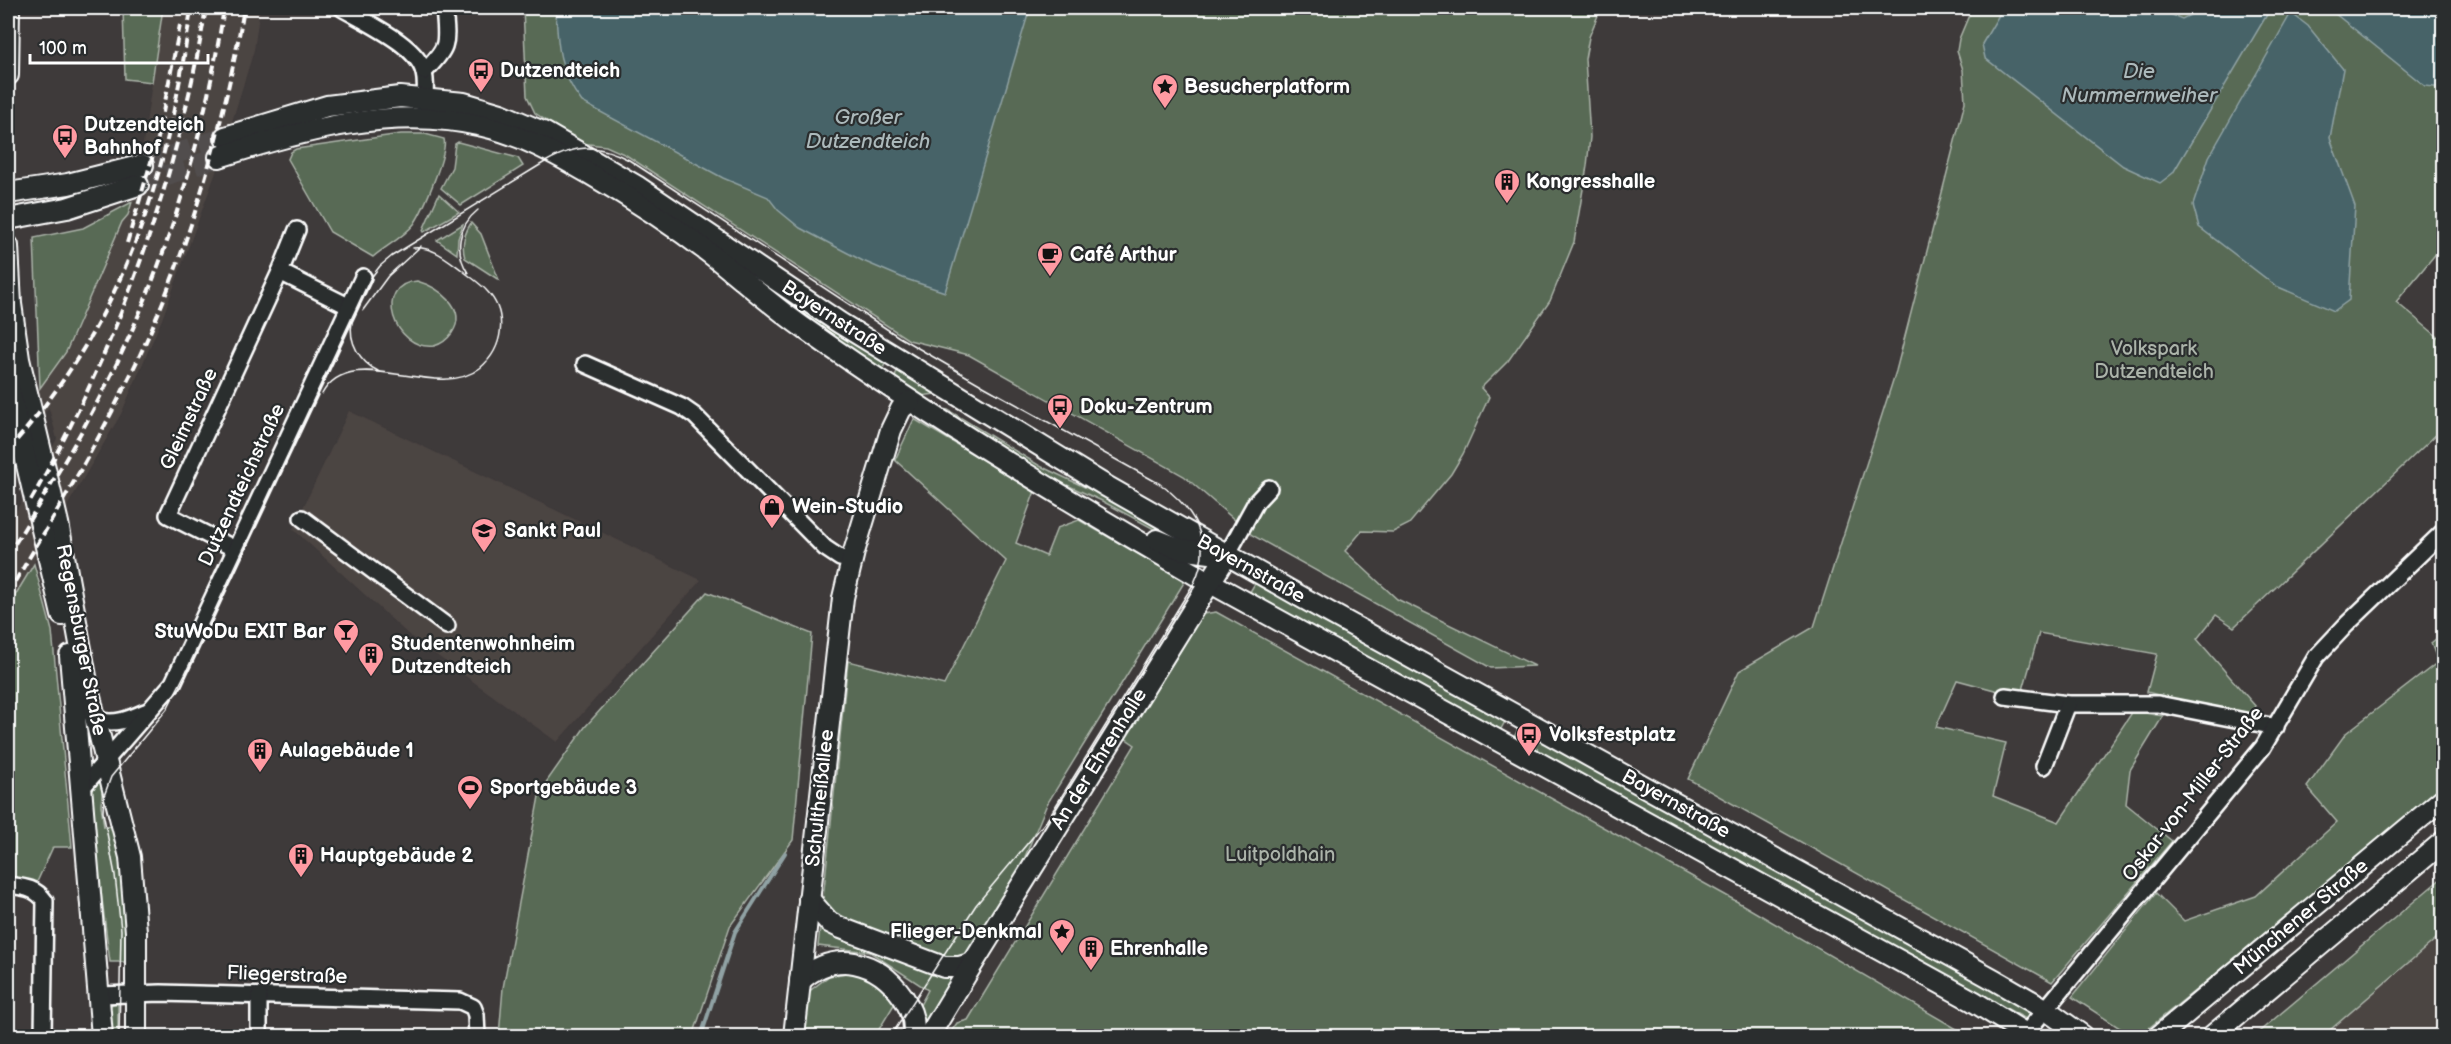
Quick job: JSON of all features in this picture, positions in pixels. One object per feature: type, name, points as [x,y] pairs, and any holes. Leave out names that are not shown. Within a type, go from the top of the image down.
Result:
[{"type":"main road","points":[[8,75],[9,8]]},
{"type":"main road","name":"Bayernstraße","points":[[225,137],[302,113],[342,104],[391,98],[425,98],[464,104],[501,114],[545,133],[576,149],[723,243],[832,318],[1106,486],[1328,612],[2045,1009],[2083,1036]]},
{"type":"main road","name":"Bayernstraße","points":[[219,157],[322,128],[379,121],[423,119],[452,121],[496,129],[564,158],[621,192],[691,240],[790,318],[910,401],[1073,504],[1209,582],[1983,1007],[2027,1035]]},
{"type":"main road","points":[[8,193],[68,184],[143,165]]},
{"type":"main road","points":[[8,219],[67,208],[138,185]]},
{"type":"main road","name":"Regensburger Straße","points":[[8,246],[11,304],[19,359],[58,523],[96,720],[122,816],[132,871],[136,932],[136,1036]]},
{"type":"main road","name":"Regensburger Straße","points":[[8,384],[66,636],[72,676],[102,1036]]},
{"type":"main road","points":[[910,401],[941,401],[958,410],[979,409]]},
{"type":"main road","name":"Schultheißallee","points":[[794,1036],[837,636],[852,560],[891,430],[901,409],[910,401]]},
{"type":"main road","points":[[1138,541],[1161,540],[1180,549],[1227,555]]},
{"type":"main road","name":"An der Ehrenhalle","points":[[973,963],[1227,555]]},
{"type":"main road","points":[[1310,637],[1309,628],[1312,622],[1328,612]]},
{"type":"main road","name":"Münchener Straße","points":[[2159,1036],[2444,798]]},
{"type":"main road","name":"Münchener Straße","points":[[2212,1036],[2444,841]]},
{"type":"main road","points":[[809,899],[829,922],[855,934],[944,967],[952,968],[973,963]]},
{"type":"main road","points":[[800,981],[813,970],[826,965],[852,962],[870,967],[891,983],[906,1001],[914,1022],[913,1036]]},
{"type":"main road","points":[[929,1036],[973,963]]},
{"type":"street","points":[[342,8],[407,48],[420,63],[424,72],[423,119]]},
{"type":"street","points":[[424,72],[438,59],[445,47],[447,40],[444,8]]},
{"type":"street","name":"Gleimstraße","points":[[236,549],[168,515],[280,272],[297,230]]},
{"type":"street","points":[[280,272],[348,306]]},
{"type":"street","name":"Dutzendteichstraße","points":[[81,789],[173,683],[363,277]]},
{"type":"street","points":[[585,364],[682,407],[695,416],[825,548],[840,558],[852,560]]},
{"type":"street","points":[[1227,555],[1256,502],[1269,488]]},
{"type":"street","points":[[302,518],[447,626]]},
{"type":"street","name":"Oskar-von-Miller-Straße","points":[[2027,1035],[2045,1009],[2263,747],[2316,657],[2444,531]]},
{"type":"street","points":[[2005,696],[2068,704],[2158,704],[2276,727]]},
{"type":"street","points":[[2044,766],[2068,704]]},
{"type":"street","name":"Dutzendteichstraße","points":[[96,720],[110,723],[122,722],[153,708]]},
{"type":"street","points":[[8,885],[29,887],[37,891],[45,901],[43,1036]]},
{"type":"street","name":"Fliegerstraße","points":[[99,995],[136,993],[451,1000],[473,1007],[476,1015],[477,1036]]},
{"type":"street","points":[[259,996],[259,1036]]},
{"type":"shaded area","points":[[163,8],[260,8],[254,50],[219,164],[162,319],[121,414],[8,607],[8,525],[57,439],[49,408],[8,457],[8,427],[66,352],[122,222],[128,215],[142,151]]},
{"type":"shaded area","name":"Sankt Paul","points":[[349,411],[701,580],[557,742],[410,636],[293,529]]},
{"type":"shaded area","points":[[2443,933],[2443,1036],[2323,1036]]},
{"type":"green space","points":[[123,8],[163,8],[152,82],[125,79]]},
{"type":"green space","points":[[523,8],[1601,8],[1589,37],[1585,59],[1590,137],[1574,242],[1550,301],[1508,361],[1481,388],[1489,397],[1463,454],[1451,474],[1409,524],[1393,532],[1362,531],[1345,551],[1397,599],[1535,666],[1491,668],[1252,535],[1184,476],[969,355],[909,340],[626,155],[606,146],[580,143],[535,113],[527,96]]},
{"type":"green space","name":"Volkspark Dutzendteich","points":[[1972,8],[2443,8],[2443,245],[2396,302],[2443,341],[2443,428],[2234,627],[2216,615],[2197,639],[2256,707],[2245,718],[2147,692],[2157,654],[2039,633],[2021,697],[1957,680],[1936,727],[2006,743],[1993,796],[2059,822],[2133,711],[2163,716],[2130,770],[2126,804],[2172,841],[2052,982],[1688,779],[1739,671],[1814,627],[1896,371],[1936,216],[1965,102],[1963,70],[1957,51],[1959,39]]},
{"type":"green space","points":[[401,134],[425,134],[444,139],[442,156],[429,195],[414,224],[373,257],[330,232],[288,159],[291,152],[296,149]]},
{"type":"green space","points":[[458,142],[518,158],[523,166],[461,205],[441,188],[452,167],[455,144]]},
{"type":"green space","points":[[439,194],[459,212],[424,232],[423,230]]},
{"type":"green space","points":[[132,202],[66,352],[40,388],[34,238],[83,228]]},
{"type":"green space","points":[[656,205],[886,360],[881,375]]},
{"type":"green space","points":[[471,223],[481,234],[499,280],[465,258],[464,240]]},
{"type":"green space","points":[[463,224],[458,239],[457,254],[437,240]]},
{"type":"green space","points":[[417,281],[442,293],[454,307],[457,315],[452,333],[444,341],[434,346],[420,345],[408,338],[399,328],[394,316],[392,304],[395,293],[403,285]]},
{"type":"green space","points":[[898,367],[936,392],[935,394],[921,396],[893,385]]},
{"type":"green space","points":[[940,408],[948,410],[1040,466],[1106,497],[1182,538],[1180,543],[1102,501],[1021,464]]},
{"type":"green space","points":[[914,419],[1035,491],[1016,543],[1046,556],[1057,528],[1079,520],[1185,581],[1047,804],[1009,895],[925,1034],[918,1009],[928,990],[870,952],[818,946],[848,661],[944,685],[1006,561],[895,460]]},
{"type":"green space","points":[[34,564],[52,631],[72,847],[53,847],[37,882],[8,879],[8,607]]},
{"type":"green space","points":[[1257,580],[1323,622],[1408,662],[1507,718],[1498,734],[1248,595]]},
{"type":"green space","points":[[707,592],[812,634],[793,840],[730,926],[693,1036],[499,1036],[503,988],[540,791],[585,727]]},
{"type":"green space","name":"Luitpoldhain","points":[[1216,612],[1736,901],[1969,1036],[948,1036],[957,1023],[968,1020],[1135,745],[1122,736],[1151,698],[1203,614]]},
{"type":"green space","points":[[2443,633],[2443,790],[2139,1036],[2132,1036],[2072,997],[2156,893],[2184,921],[2256,896],[2337,822],[2307,787],[2346,733],[2438,662],[2431,643]]},
{"type":"green space","points":[[1520,726],[2029,1007],[2032,1016],[2026,1019],[1931,970],[1512,741]]},
{"type":"green space","points":[[104,774],[101,805],[104,827],[114,826],[121,839],[131,962],[110,962],[91,795],[96,783]]},
{"type":"green space","points":[[2443,877],[2443,933],[2323,1036],[2254,1036]]},
{"type":"green space","points":[[853,972],[879,983],[895,1003],[875,1036],[803,1036],[807,993],[829,976]]},
{"type":"green space","points":[[118,1001],[118,1036],[109,1036],[108,1014],[111,1005]]},
{"type":"water","name":"Großer Dutzendteich","points":[[556,8],[1030,8],[945,292],[863,261],[800,228],[778,210],[768,197],[723,178],[582,102],[564,69],[557,34]]},
{"type":"water","name":"Die Nummernweiher","points":[[2003,8],[2156,8],[2182,19],[2194,13],[2194,8],[2271,8],[2173,173],[2160,183],[2123,166],[1985,58],[1982,44]]},
{"type":"water","points":[[2328,8],[2443,8],[2443,88],[2425,86]]},
{"type":"water","name":"Die Nummernweiher","points":[[2291,13],[2308,26],[2343,69],[2330,138],[2355,206],[2349,300],[2334,311],[2276,286],[2199,227],[2193,205],[2209,157]]},
{"type":"waterway","points":[[701,1036],[735,932],[785,853]]},
{"type":"tunnel","points":[[143,165],[225,137]]},
{"type":"tunnel","points":[[138,185],[219,157]]},
{"type":"tram line","points":[[119,1036],[121,930],[115,875],[103,812],[104,796],[111,777],[167,709],[370,279],[392,256],[540,165],[563,153],[584,148],[605,150],[629,160],[899,337],[1160,484],[1183,504],[1198,527],[1202,553],[1200,568],[1194,583],[1047,820],[976,905],[891,1036]]},
{"type":"tram line","points":[[468,273],[461,256],[460,239],[466,224],[478,210]]},
{"type":"tram line","points":[[363,310],[388,276],[421,246]]},
{"type":"tram line","points":[[322,394],[336,379],[353,372],[374,371],[441,379],[462,377],[480,368],[494,351],[498,341],[500,320],[494,300],[487,291],[439,254],[427,249],[413,248]]},
{"type":"tram line","points":[[352,322],[352,337],[357,351],[378,371]]},
{"type":"railway","points":[[8,450],[48,401],[82,350],[111,298],[135,244],[154,188],[169,130],[182,70],[191,8]]},
{"type":"railway","points":[[31,500],[91,383],[140,262],[179,136],[206,8]]},
{"type":"railway","points":[[8,555],[84,427],[142,307],[173,224],[198,139],[224,8]]},
{"type":"railway","points":[[8,593],[92,449],[157,317],[203,187],[226,98],[244,8]]},
{"type":"railway","points":[[127,243],[158,138],[180,25]]},
{"type":"place","name":"Dutzendteich","points":[[481,94]]},
{"type":"place","name":"Besucherplatform","points":[[1165,110]]},
{"type":"place","name":"Dutzendteich Bahnhof","points":[[65,160]]},
{"type":"place","name":"Kongresshalle","points":[[1507,205]]},
{"type":"place","name":"Café Arthur","points":[[1050,278]]},
{"type":"place","name":"Doku-Zentrum","points":[[1060,430]]},
{"type":"place","name":"Wein-Studio","points":[[772,530]]},
{"type":"place","name":"Sankt Paul","points":[[484,554]]},
{"type":"place","name":"StuWoDu EXIT Bar","points":[[346,655]]},
{"type":"place","name":"Studentenwohnheim Dutzendteich","points":[[371,678]]},
{"type":"place","name":"Volksfestplatz","points":[[1529,758]]},
{"type":"place","name":"Aulagebäude 1","points":[[260,774]]},
{"type":"place","name":"Sportgebäude 3","points":[[470,811]]},
{"type":"place","name":"Hauptgebäude 2","points":[[301,879]]},
{"type":"place","name":"Flieger-Denkmal","points":[[1062,955]]},
{"type":"place","name":"Ehrenhalle","points":[[1091,972]]}]
